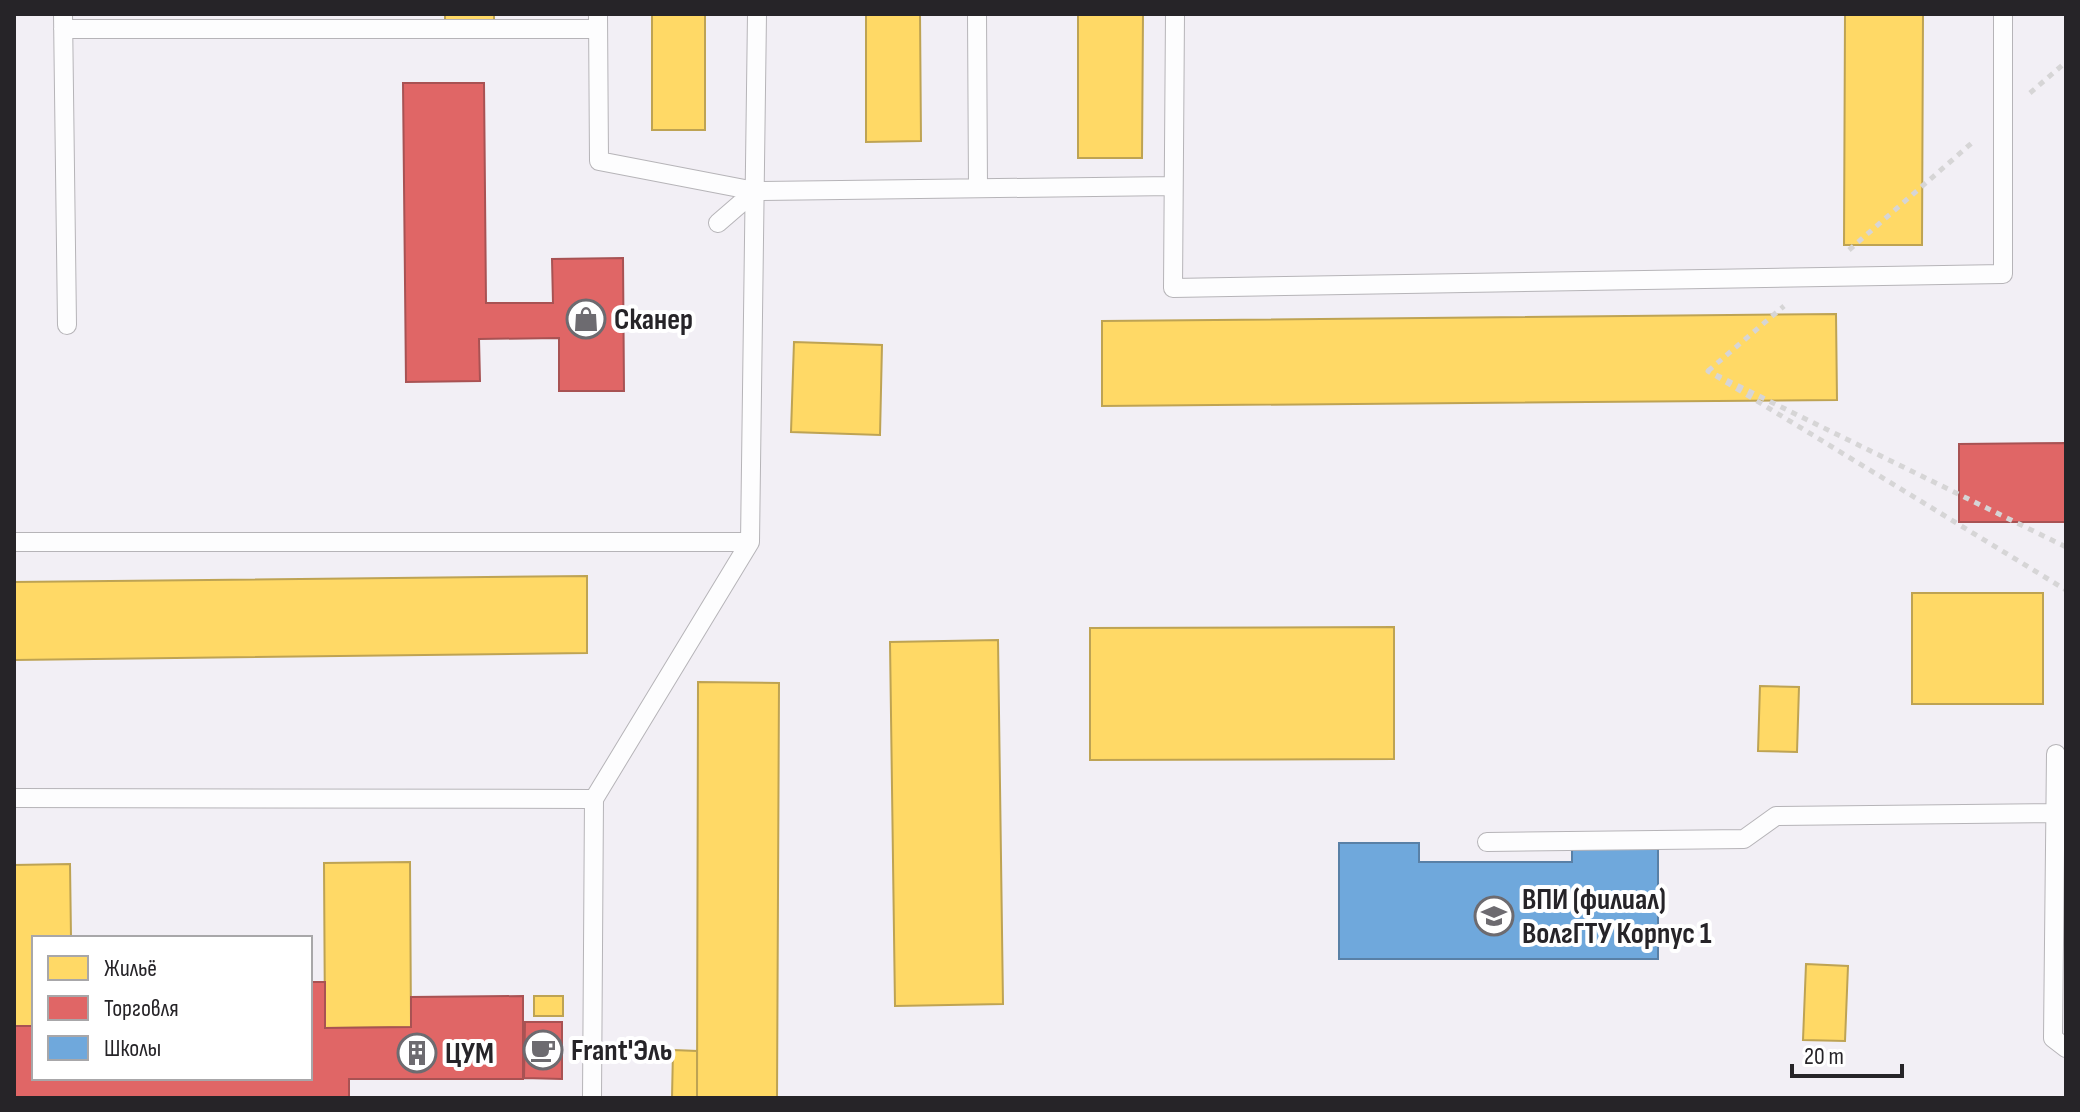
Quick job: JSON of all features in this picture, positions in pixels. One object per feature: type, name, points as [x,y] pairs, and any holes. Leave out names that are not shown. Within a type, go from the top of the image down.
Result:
[{"type":"lane","points":[[592,1098],[594,799],[750,542],[757,14]]},
{"type":"lane","points":[[977,14],[978,188]]},
{"type":"lane","points":[[1175,14],[1173,288],[2003,274],[2003,14]]},
{"type":"lane","points":[[67,325],[63,22],[598,21],[599,161],[755,191],[1173,186]]},
{"type":"lane","points":[[718,223],[755,191]]},
{"type":"lane","points":[[14,542],[750,542]]},
{"type":"lane","points":[[2056,754],[2053,1038],[2066,1048]]},
{"type":"lane","points":[[14,798],[594,799]]},
{"type":"lane","points":[[1487,842],[1744,839],[1776,816],[2054,813]]},
{"type":"path","points":[[2018,103],[2066,62]]},
{"type":"path","points":[[1840,258],[1983,134]]},
{"type":"path","points":[[1708,371],[1792,299]]},
{"type":"path","points":[[1708,371],[2066,547]]},
{"type":"path","points":[[1708,371],[2066,590]]},
{"type":"building: Жильё","points":[[445,14],[494,14],[494,23],[445,21]]},
{"type":"building: Жильё","points":[[652,14],[705,14],[705,130],[652,130]]},
{"type":"building: Жильё","points":[[866,14],[920,14],[921,141],[866,142]]},
{"type":"building: Жильё","points":[[1078,14],[1143,14],[1142,158],[1078,158]]},
{"type":"building: Жильё","points":[[1845,14],[1923,14],[1922,245],[1844,245]]},
{"type":"building: Жильё","points":[[1836,314],[1837,400],[1102,406],[1102,321]]},
{"type":"building: Жильё","points":[[794,342],[882,345],[880,435],[791,432]]},
{"type":"building: Жильё","points":[[587,576],[587,653],[14,660],[14,582]]},
{"type":"building: Жильё","points":[[1912,593],[2043,593],[2043,704],[1912,704]]},
{"type":"building: Жильё","points":[[1394,627],[1394,759],[1090,760],[1090,628]]},
{"type":"building: Жильё","points":[[998,640],[1003,1004],[895,1006],[890,642]]},
{"type":"building: Жильё","points":[[698,682],[779,683],[777,1098],[697,1098]]},
{"type":"building: Жильё","points":[[1760,686],[1799,687],[1797,752],[1758,751]]},
{"type":"building: Жильё","points":[[410,862],[411,1027],[325,1028],[324,863]]},
{"type":"building: Жильё","points":[[70,864],[71,936],[32,936],[32,1026],[14,1026],[14,865]]},
{"type":"building: Жильё","points":[[1806,964],[1848,966],[1845,1041],[1803,1040]]},
{"type":"building: Жильё","points":[[534,996],[563,996],[563,1016],[534,1016]]},
{"type":"building: Жильё","points":[[673,1050],[697,1051],[697,1098],[672,1098]]},
{"type":"building: Торговля","points":[[403,83],[484,83],[486,303],[553,303],[552,259],[623,258],[624,391],[559,391],[559,338],[479,339],[480,381],[406,382]]},
{"type":"building: Торговля","points":[[2066,443],[2066,522],[1959,522],[1959,444]]},
{"type":"building: Торговля","name":"ЦУМ","points":[[312,982],[325,982],[325,1028],[411,1027],[411,997],[523,996],[523,1079],[349,1079],[349,1098],[14,1098],[14,1026],[32,1026],[32,1080],[312,1080]]},
{"type":"building: Торговля","name":"Frant'Эль","points":[[525,1022],[562,1022],[562,1079],[524,1078]]},
{"type":"building: Школы","name":"ВПИ (филиал) ВолгГТУ Корпус 1","points":[[1572,841],[1658,841],[1658,959],[1339,959],[1339,843],[1419,843],[1419,862],[1572,862]]},
{"type":"place","name":"Сканер","points":[[586,319]]},
{"type":"place","name":"ВПИ (филиал) ВолгГТУ Корпус 1","points":[[1494,916]]},
{"type":"place","name":"Frant'Эль","points":[[543,1050]]},
{"type":"place","name":"ЦУМ","points":[[417,1053]]}]
